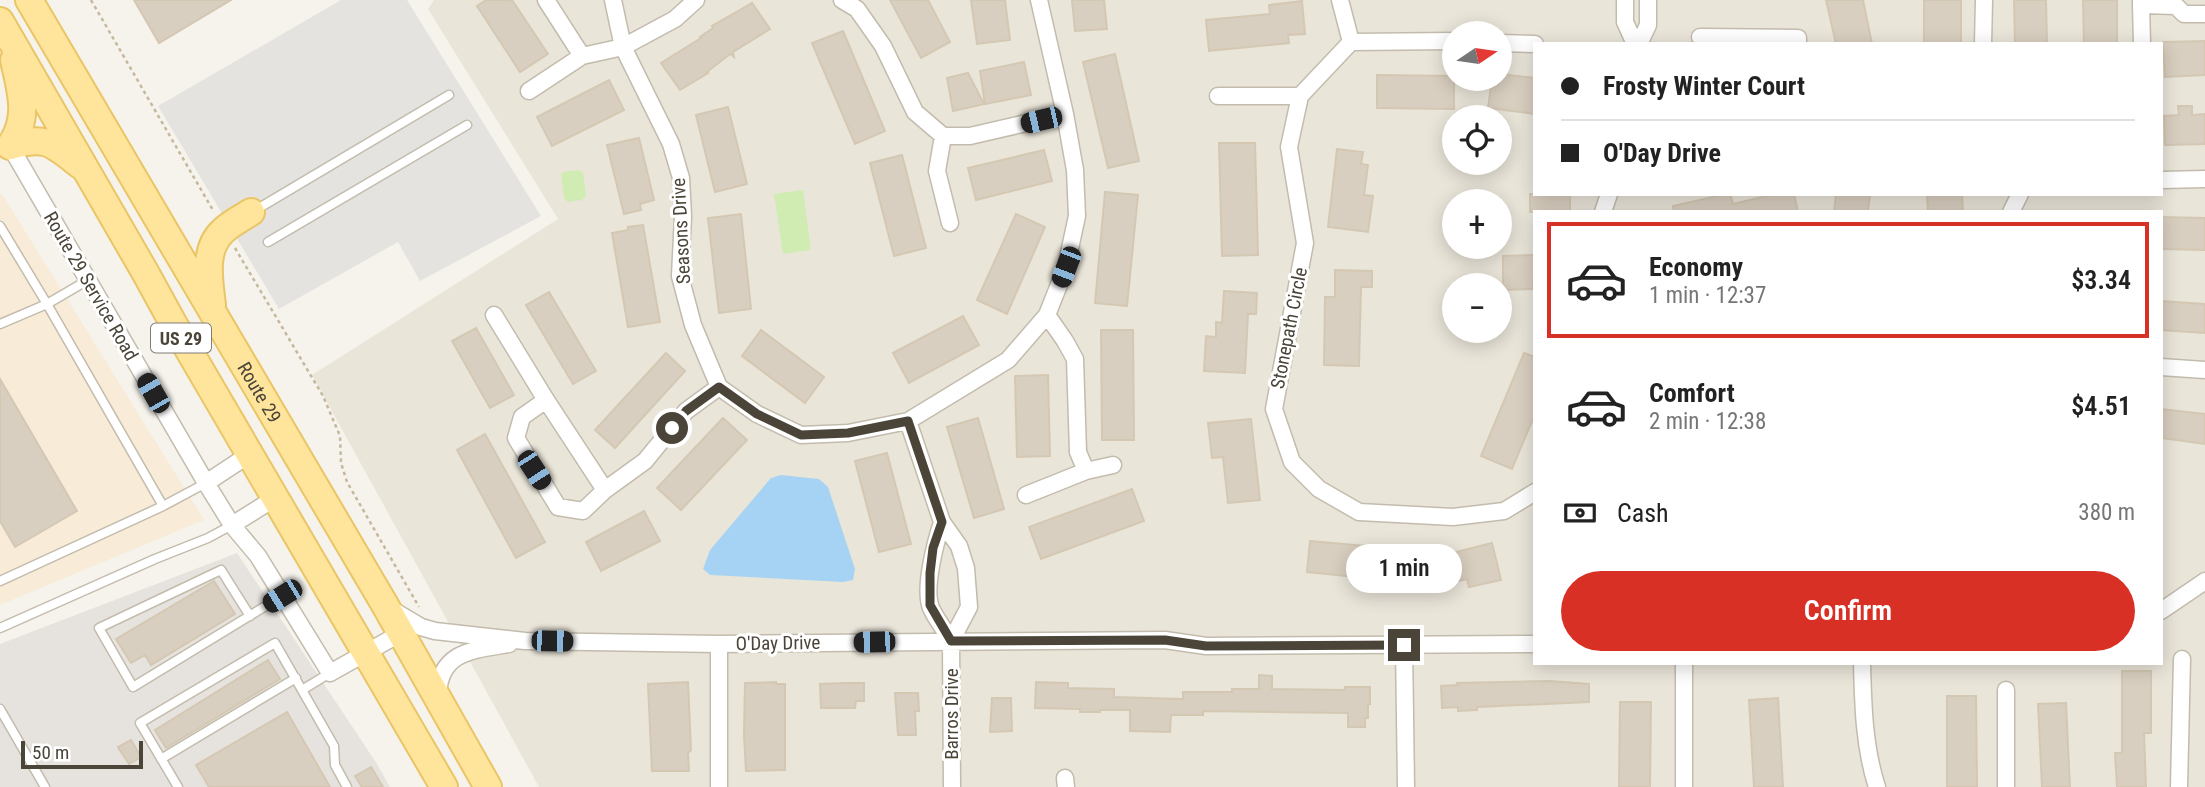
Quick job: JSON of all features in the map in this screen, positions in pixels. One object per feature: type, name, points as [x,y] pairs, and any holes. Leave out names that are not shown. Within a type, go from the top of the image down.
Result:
[{"type":"main road","name":"Route 29","points":[[29,0],[385,605],[411,630],[441,705],[488,787]]},
{"type":"main road","name":"Route 29","points":[[5,29],[444,787]]},
{"type":"main road","points":[[5,29],[20,87],[23,116],[19,134],[5,149]]},
{"type":"main road","points":[[5,149],[27,141],[42,140],[58,148],[86,169]]},
{"type":"main road","points":[[213,313],[208,270],[212,248],[224,229],[251,212]]},
{"type":"street","points":[[546,0],[582,55]]},
{"type":"street","points":[[529,91],[582,55],[623,47],[675,19],[696,0]]},
{"type":"street","points":[[842,0],[857,9],[883,47],[915,112],[943,135],[970,136],[1065,114]]},
{"type":"street","points":[[546,400],[522,417],[516,438],[558,507],[583,511],[605,490],[645,461],[686,411],[719,387],[757,414],[801,435],[848,433],[908,421],[1008,360],[1047,315],[1066,267],[1077,216],[1075,170],[1039,0]]},
{"type":"street","points":[[1340,0],[1351,42]]},
{"type":"street","points":[[1625,0],[1625,22],[1636,42]]},
{"type":"street","points":[[1638,42],[1648,25],[1648,0]]},
{"type":"street","points":[[1983,42],[1984,0]]},
{"type":"street","name":"Seasons Drive","points":[[615,3],[623,47],[671,144],[681,178],[683,216],[680,276],[693,325],[719,387]]},
{"type":"street","points":[[2142,42],[2141,3],[2176,6],[2184,14],[2205,14]]},
{"type":"street","points":[[1700,37],[1798,37],[1798,42]]},
{"type":"street","points":[[1218,96],[1300,96],[1351,42],[1442,41]]},
{"type":"street","points":[[1512,43],[1533,44]]},
{"type":"street","name":"Stonepath Circle","points":[[1300,96],[1289,147],[1305,243],[1274,409],[1292,462],[1319,489],[1359,512],[1453,517],[1504,510],[1533,493]]},
{"type":"street","points":[[943,135],[937,172],[950,223]]},
{"type":"street","name":"Route 29 Service Road","points":[[5,149],[88,281],[232,525],[258,556],[330,673]]},
{"type":"street","points":[[2163,180],[2205,179]]},
{"type":"street","points":[[495,315],[605,490]]},
{"type":"street","points":[[1047,315],[1074,359],[1078,452],[1086,471]]},
{"type":"street","points":[[2163,368],[2205,370]]},
{"type":"street","points":[[908,421],[942,522],[959,545],[966,568],[969,607],[951,641]]},
{"type":"street","points":[[206,483],[250,454]]},
{"type":"street","points":[[1027,495],[1086,471],[1113,465]]},
{"type":"street","points":[[232,525],[275,498]]},
{"type":"street","points":[[942,522],[933,548],[930,605],[951,641]]},
{"type":"street","points":[[2163,610],[2205,581]]},
{"type":"street","points":[[330,673],[411,630]]},
{"type":"street","name":"O'Day Drive","points":[[411,630],[525,641],[719,644],[1165,640],[1206,646],[1533,644]]},
{"type":"street","name":"O'Day Drive","points":[[441,705],[437,694],[440,677],[448,663],[466,651],[525,641]]},
{"type":"street","name":"Barros Drive","points":[[951,641],[952,787]]},
{"type":"street","points":[[719,644],[719,787]]},
{"type":"street","points":[[1404,645],[1406,787]]},
{"type":"street","points":[[2179,787],[2182,659]]},
{"type":"street","points":[[1684,665],[1684,787]]},
{"type":"street","points":[[1862,665],[1869,761],[1877,787]]},
{"type":"street","points":[[2006,690],[2006,787]]},
{"type":"lane","points":[[251,212],[449,95]]},
{"type":"lane","points":[[268,242],[467,125]]},
{"type":"lane","points":[[0,226],[163,506]]},
{"type":"lane","points":[[0,324],[47,304],[88,281]]},
{"type":"lane","points":[[0,581],[163,506],[206,483]]},
{"type":"lane","points":[[0,628],[208,538],[232,525]]},
{"type":"lane","points":[[250,616],[221,570],[99,628],[133,687],[250,616],[282,596]]},
{"type":"lane","points":[[178,787],[140,723],[275,643],[334,746],[335,765],[347,787]]},
{"type":"lane","points":[[302,690],[330,673]]},
{"type":"lane","points":[[161,759],[296,678]]},
{"type":"lane","points":[[0,709],[46,787]]},
{"type":"path","points":[[91,0],[323,396],[340,436],[341,463],[347,482],[420,608],[411,630]]},
{"type":"shaded area","points":[[341,0],[407,0],[541,216],[420,281],[398,242],[279,309],[158,106]]},
{"type":"shaded area","points":[[434,0],[2205,0],[2205,787],[539,787],[312,375],[558,219],[428,9]]},
{"type":"shaded area","points":[[2,194],[204,520],[0,605],[0,195]]},
{"type":"shaded area","points":[[237,553],[390,787],[0,787],[0,644]]},
{"type":"green space","points":[[579,170],[583,173],[586,196],[582,200],[568,202],[564,198],[561,175],[563,172]]},
{"type":"green space","points":[[803,190],[811,250],[783,254],[774,194]]},
{"type":"water","points":[[781,475],[819,479],[828,487],[855,569],[853,580],[843,582],[710,575],[703,569],[710,550],[771,478]]},
{"type":"building","points":[[134,0],[231,0],[159,43]]},
{"type":"building","points":[[486,0],[512,0],[548,54],[520,72],[477,6]]},
{"type":"building","points":[[890,0],[928,0],[950,42],[921,58]]},
{"type":"building","points":[[971,0],[1005,0],[1010,40],[977,44]]},
{"type":"building","points":[[1072,0],[1104,0],[1107,29],[1075,31]]},
{"type":"building","points":[[1826,0],[1863,0],[1872,42],[1836,42]]},
{"type":"building","points":[[1924,0],[1961,0],[1961,42],[1924,42]]},
{"type":"building","points":[[2014,0],[2046,0],[2047,42],[2015,42]]},
{"type":"building","points":[[2083,0],[2117,0],[2117,42],[2084,42]]},
{"type":"building","points":[[1302,1],[1305,34],[1288,35],[1289,43],[1209,51],[1206,20],[1270,14],[1269,5]]},
{"type":"building","points":[[752,3],[770,29],[733,52],[734,57],[730,54],[708,73],[680,90],[661,63],[701,38],[712,26]]},
{"type":"building","points":[[843,31],[885,131],[855,144],[812,43]]},
{"type":"building","points":[[2205,41],[2205,75],[2165,77],[2163,42]]},
{"type":"building","points":[[1115,54],[1139,161],[1108,168],[1083,62]]},
{"type":"building","points":[[1024,62],[1031,95],[985,104],[980,71]]},
{"type":"building","points":[[968,73],[984,104],[953,111],[947,78]]},
{"type":"building","points":[[1377,75],[1442,76],[1442,91],[1454,91],[1454,105],[1442,105],[1442,109],[1377,108]]},
{"type":"building","points":[[1512,75],[1533,78],[1533,114],[1512,111],[1512,105],[1488,105],[1490,91],[1512,91]]},
{"type":"building","points":[[609,80],[624,110],[552,146],[537,117]]},
{"type":"building","points":[[2178,106],[2192,106],[2192,115],[2205,114],[2205,144],[2165,145],[2164,116],[2179,115]]},
{"type":"building","points":[[728,107],[747,184],[715,192],[696,115]]},
{"type":"building","points":[[639,138],[654,200],[640,204],[641,210],[624,214],[607,145]]},
{"type":"building","points":[[1219,143],[1255,143],[1258,255],[1222,256]]},
{"type":"building","points":[[1337,149],[1363,152],[1361,164],[1368,165],[1364,195],[1373,196],[1368,232],[1328,227]]},
{"type":"building","points":[[1044,150],[1052,181],[976,200],[968,168]]},
{"type":"building","points":[[902,155],[926,248],[894,256],[870,163]]},
{"type":"building","points":[[1105,192],[1138,195],[1127,306],[1095,303]]},
{"type":"building","points":[[1530,194],[1570,196],[1570,210],[1530,212]]},
{"type":"building","points":[[1717,196],[1731,196],[1733,204],[1767,196],[1794,196],[1798,210],[1674,210],[1673,206]]},
{"type":"building","points":[[1836,196],[1870,196],[1868,210],[1834,210]]},
{"type":"building","points":[[1927,196],[1962,196],[1963,210],[1928,210]]},
{"type":"building","points":[[741,214],[751,309],[719,313],[708,218]]},
{"type":"building","points":[[1016,214],[1045,227],[1007,314],[977,300]]},
{"type":"building","points":[[2163,217],[2205,218],[2205,250],[2163,249]]},
{"type":"building","points":[[643,225],[660,322],[628,327],[612,233]]},
{"type":"building","points":[[1533,255],[1533,289],[1512,290],[1512,273],[1503,273],[1503,259]]},
{"type":"building","points":[[1335,270],[1372,271],[1372,287],[1361,287],[1359,366],[1324,365],[1325,297],[1335,297]]},
{"type":"building","points":[[1224,291],[1257,293],[1256,314],[1248,314],[1245,373],[1204,371],[1206,336],[1216,337],[1216,322],[1222,323]]},
{"type":"building","points":[[549,292],[596,371],[573,384],[526,305]]},
{"type":"building","points":[[2163,301],[2205,304],[2205,333],[2163,330]]},
{"type":"building","points":[[963,316],[979,345],[909,383],[893,353]]},
{"type":"building","points":[[476,328],[514,395],[490,408],[452,341]]},
{"type":"building","points":[[761,330],[824,377],[805,403],[742,356]]},
{"type":"building","points":[[1101,330],[1133,330],[1134,440],[1102,440]]},
{"type":"building","points":[[666,353],[685,371],[615,448],[595,430]]},
{"type":"building","points":[[1524,353],[1533,356],[1533,419],[1512,469],[1481,456]]},
{"type":"building","points":[[1048,375],[1050,456],[1017,457],[1015,376]]},
{"type":"building","points":[[0,379],[77,511],[15,547],[0,521]]},
{"type":"building","points":[[2163,409],[2205,414],[2205,444],[2163,438]]},
{"type":"building","points":[[723,418],[747,440],[681,510],[657,488]]},
{"type":"building","points":[[978,418],[1004,509],[974,518],[947,427]]},
{"type":"building","points":[[1251,419],[1260,500],[1228,503],[1223,457],[1212,458],[1208,423]]},
{"type":"building","points":[[485,434],[545,542],[516,558],[457,450]]},
{"type":"building","points":[[887,453],[911,544],[879,552],[855,461]]},
{"type":"building","points":[[1132,489],[1144,521],[1041,559],[1029,527]]},
{"type":"building","points":[[644,511],[660,541],[601,571],[586,542]]},
{"type":"building","points":[[1310,541],[1388,548],[1385,580],[1307,572]]},
{"type":"building","points":[[1492,543],[1501,580],[1469,587],[1467,579],[1422,590],[1416,562]]},
{"type":"building","points":[[214,581],[235,614],[151,665],[145,655],[131,663],[116,639]]},
{"type":"building","points":[[268,660],[280,679],[166,748],[155,730]]},
{"type":"building","points":[[2122,671],[2151,671],[2151,733],[2144,733],[2146,787],[2117,787],[2115,753],[2122,753]]},
{"type":"building","points":[[1259,675],[1272,676],[1272,689],[1345,690],[1345,687],[1370,687],[1370,704],[1365,727],[1348,727],[1348,713],[1203,711],[1203,715],[1171,715],[1170,732],[1130,731],[1130,710],[1080,712],[1080,709],[1035,708],[1036,682],[1068,683],[1068,688],[1114,689],[1114,697],[1183,699],[1183,692],[1259,689]]},
{"type":"building","points":[[1550,681],[1589,684],[1589,702],[1477,707],[1477,710],[1458,711],[1458,707],[1442,708],[1441,686],[1458,685],[1457,683]]},
{"type":"building","points":[[688,682],[691,750],[688,753],[689,771],[652,771],[648,684]]},
{"type":"building","points":[[745,683],[785,684],[785,770],[746,771]]},
{"type":"building","points":[[864,683],[864,701],[856,701],[855,708],[821,708],[820,684]]},
{"type":"building","points":[[895,693],[918,693],[919,711],[915,711],[916,735],[898,735]]},
{"type":"building","points":[[1947,696],[1976,696],[1977,787],[1947,787]]},
{"type":"building","points":[[992,698],[1011,698],[1012,731],[990,732]]},
{"type":"building","points":[[1778,698],[1783,787],[1754,787],[1749,700]]},
{"type":"building","points":[[1620,702],[1651,702],[1650,787],[1619,787]]},
{"type":"building","points":[[2066,703],[2070,787],[2042,787],[2038,704]]},
{"type":"building","points":[[287,712],[330,787],[209,787],[196,765]]},
{"type":"building","points":[[131,740],[141,757],[129,764],[118,747]]},
{"type":"building","points":[[371,767],[383,787],[362,787],[355,776]]},
{"type":"route","points":[[672,428],[686,411],[719,387],[757,414],[801,435],[848,433],[908,421],[942,522],[933,548],[930,605],[951,641],[1165,640],[1206,646],[1404,645]]}]
